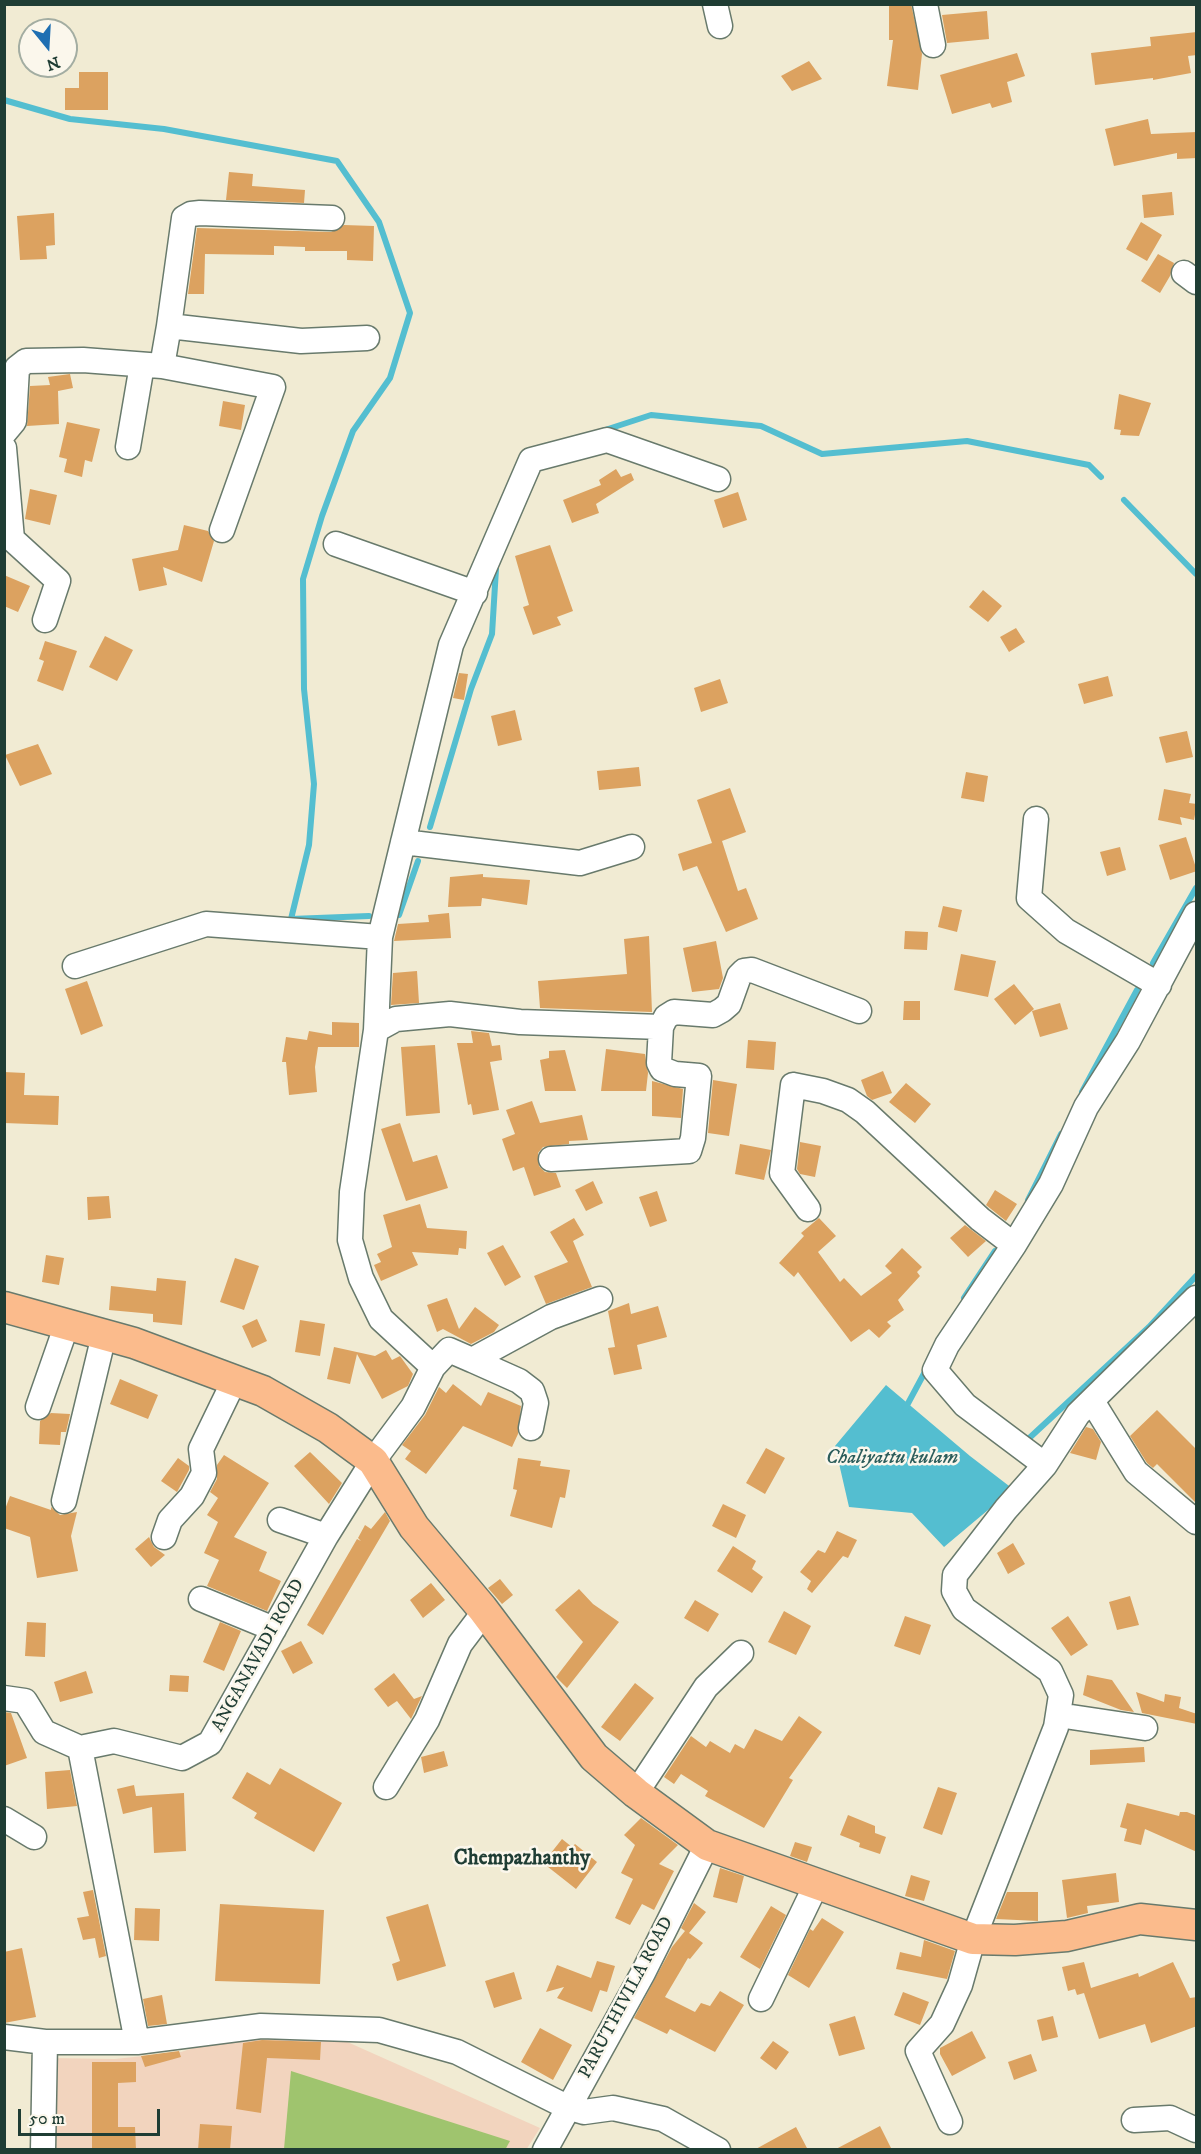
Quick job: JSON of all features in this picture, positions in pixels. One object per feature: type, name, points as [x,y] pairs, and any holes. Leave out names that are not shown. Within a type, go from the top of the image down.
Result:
[{"type":"main road","points":[[4,1307],[104,1335],[235,1379],[263,1391],[328,1428],[373,1461],[414,1527],[485,1611],[594,1757],[636,1793],[707,1845],[816,1886],[973,1939],[1016,1940],[1067,1936],[1140,1919],[1197,1925]]},
{"type":"street","points":[[925,4],[933,45]]},
{"type":"street","points":[[128,447],[152,366],[170,326],[184,218],[200,213],[332,218]]},
{"type":"street","points":[[170,326],[301,341],[368,338]]},
{"type":"street","points":[[4,433],[14,421],[17,368],[26,360],[83,360],[152,366],[273,387],[222,530]]},
{"type":"street","points":[[531,1428],[536,1403],[532,1391],[519,1381],[449,1350],[433,1367],[381,1319],[361,1278],[350,1240],[352,1192],[376,1030],[380,937],[451,645],[531,460],[607,440],[718,479]]},
{"type":"street","points":[[4,448],[12,539],[58,581],[45,620]]},
{"type":"street","points":[[336,544],[475,593]]},
{"type":"street","points":[[1036,819],[1029,898],[1066,931],[1160,984]]},
{"type":"street","points":[[403,842],[580,863],[632,847]]},
{"type":"street","points":[[1046,1465],[965,1405],[935,1370],[947,1345],[1014,1245],[1051,1184],[1086,1107],[1160,984],[1197,914]]},
{"type":"street","points":[[75,966],[207,924],[380,937]]},
{"type":"street","points":[[551,1159],[689,1152],[693,1138],[699,1076],[675,1074],[663,1069],[659,1063],[661,1027],[666,1017],[674,1012],[713,1015],[722,1011],[729,1004],[739,976],[744,971],[752,970],[859,1011]]},
{"type":"street","points":[[376,1030],[396,1019],[450,1014],[520,1022],[661,1027]]},
{"type":"street","points":[[808,1209],[782,1173],[793,1085],[823,1091],[848,1100],[866,1112],[980,1219],[1014,1245]]},
{"type":"street","points":[[950,2122],[918,2051],[942,2024],[960,1985],[973,1939],[1052,1738],[1061,1695],[1050,1671],[964,1609],[954,1591],[955,1575],[965,1560],[1046,1465],[1078,1414],[1197,1298]]},
{"type":"street","points":[[472,1360],[551,1317],[600,1299]]},
{"type":"street","points":[[38,1407],[67,1324]]},
{"type":"street","points":[[64,1501],[104,1335]]},
{"type":"street","name":"ANGANAVADI ROAD","points":[[80,1748],[114,1741],[182,1758],[210,1743],[326,1536],[373,1461],[413,1407],[433,1367]]},
{"type":"street","points":[[164,1537],[170,1520],[192,1496],[204,1473],[201,1449],[235,1379]]},
{"type":"street","points":[[1092,1401],[1136,1472],[1197,1522]]},
{"type":"street","points":[[280,1520],[326,1536]]},
{"type":"street","points":[[201,1599],[274,1629]]},
{"type":"street","points":[[386,1787],[427,1720],[460,1644],[485,1611]]},
{"type":"street","points":[[636,1793],[706,1688],[741,1653]]},
{"type":"street","points":[[4,1698],[25,1701],[44,1732],[80,1748],[137,2042]]},
{"type":"street","points":[[1058,1715],[1145,1728]]},
{"type":"street","points":[[4,1819],[34,1837]]},
{"type":"street","name":"PARUTHIVILA ROAD","points":[[545,2150],[643,1973],[707,1845]]},
{"type":"street","points":[[761,1999],[816,1886]]},
{"type":"street","points":[[4,2037],[45,2042],[137,2042],[261,2026],[379,2030],[457,2052],[567,2107],[584,2112],[613,2108],[663,2119],[718,2150]]},
{"type":"street","points":[[43,2150],[45,2042]]},
{"type":"street","points":[[1134,2120],[1170,2118],[1197,2130]]},
{"type":"shaded area","points":[[325,2032],[540,2128],[526,2150],[49,2149],[47,2058],[115,2059],[181,2052],[240,2033]]},
{"type":"green space","points":[[291,2071],[510,2141],[505,2150],[284,2149]]},
{"type":"water","name":"Chaliyattu kulam","points":[[886,1385],[1013,1489],[944,1547],[912,1513],[849,1507],[835,1446]]},
{"type":"building","points":[[889,4],[911,4],[922,54],[918,90],[887,86],[893,40],[889,40]]},
{"type":"building","points":[[987,11],[989,39],[947,43],[942,15]]},
{"type":"building","points":[[1197,32],[1197,55],[1188,56],[1191,73],[1153,80],[1153,78],[1095,85],[1091,53],[1151,46],[1150,37]]},
{"type":"building","points":[[1017,53],[1025,76],[1007,82],[1012,102],[992,108],[990,103],[952,114],[940,75]]},
{"type":"building","points":[[809,61],[822,79],[792,91],[781,76]]},
{"type":"building","points":[[79,72],[108,72],[108,110],[65,110],[65,88],[79,88]]},
{"type":"building","points":[[1148,119],[1151,134],[1197,132],[1197,158],[1177,159],[1177,153],[1114,166],[1105,129]]},
{"type":"building","points":[[229,172],[253,174],[252,186],[305,190],[304,203],[226,200]]},
{"type":"building","points":[[1172,192],[1174,215],[1144,218],[1142,195]]},
{"type":"building","points":[[54,213],[55,245],[46,246],[47,259],[20,260],[17,216]]},
{"type":"building","points":[[1141,222],[1162,235],[1147,261],[1126,249]]},
{"type":"building","points":[[344,225],[374,226],[373,261],[347,260],[347,251],[305,251],[305,247],[274,246],[274,255],[205,254],[204,294],[188,294],[197,228],[331,232]]},
{"type":"building","points":[[1158,254],[1174,263],[1170,276],[1160,293],[1141,281]]},
{"type":"building","points":[[70,374],[73,388],[58,391],[59,424],[27,426],[30,386],[50,385],[48,377]]},
{"type":"building","points":[[1119,394],[1151,403],[1139,436],[1120,435],[1121,430],[1114,429]]},
{"type":"building","points":[[223,401],[245,405],[241,430],[219,426]]},
{"type":"building","points":[[67,422],[100,429],[92,462],[85,460],[82,477],[64,472],[67,459],[59,457]]},
{"type":"building","points":[[616,469],[621,477],[631,473],[634,480],[596,504],[599,513],[572,523],[563,500],[601,485],[599,480]]},
{"type":"building","points":[[30,489],[57,495],[50,525],[25,519]]},
{"type":"building","points":[[738,492],[747,520],[723,528],[714,500]]},
{"type":"building","points":[[184,525],[208,531],[214,541],[202,582],[163,567],[167,585],[139,591],[132,559],[178,550]]},
{"type":"building","points":[[550,545],[573,611],[557,617],[561,625],[533,635],[523,607],[529,605],[515,556]]},
{"type":"building","points":[[4,575],[30,586],[18,612],[4,606]]},
{"type":"building","points":[[983,590],[1002,606],[988,622],[969,607]]},
{"type":"building","points":[[1016,628],[1025,642],[1009,652],[1000,637]]},
{"type":"building","points":[[105,636],[133,650],[117,681],[89,667]]},
{"type":"building","points":[[45,641],[77,651],[63,691],[37,681],[44,661],[39,659]]},
{"type":"building","points":[[459,673],[468,674],[464,700],[453,698]]},
{"type":"building","points":[[1108,676],[1113,696],[1084,704],[1078,684]]},
{"type":"building","points":[[720,679],[728,703],[701,712],[694,688]]},
{"type":"building","points":[[515,710],[522,740],[498,746],[491,716]]},
{"type":"building","points":[[1187,731],[1193,757],[1166,763],[1159,737]]},
{"type":"building","points":[[38,744],[52,774],[20,786],[5,755]]},
{"type":"building","points":[[639,767],[641,786],[599,790],[597,771]]},
{"type":"building","points":[[966,772],[988,776],[984,802],[961,798]]},
{"type":"building","points":[[730,788],[746,832],[722,841],[738,891],[746,888],[758,919],[726,932],[697,866],[683,871],[678,854],[712,843],[697,800]]},
{"type":"building","points":[[1164,789],[1191,794],[1189,803],[1197,804],[1194,820],[1180,817],[1182,825],[1158,820]]},
{"type":"building","points":[[1186,837],[1197,871],[1170,880],[1159,845]]},
{"type":"building","points":[[1120,847],[1126,870],[1107,876],[1100,852]]},
{"type":"building","points":[[483,874],[483,877],[530,880],[527,905],[482,898],[481,906],[448,907],[450,877]]},
{"type":"building","points":[[943,906],[962,910],[957,932],[938,927]]},
{"type":"building","points":[[449,913],[451,938],[394,941],[398,924],[429,922],[428,915]]},
{"type":"building","points":[[905,931],[928,932],[927,950],[904,949]]},
{"type":"building","points":[[649,936],[652,1012],[540,1008],[538,981],[627,974],[624,939]]},
{"type":"building","points":[[716,941],[723,978],[719,989],[692,992],[683,948]]},
{"type":"building","points":[[961,954],[996,961],[988,997],[954,990]]},
{"type":"building","points":[[417,971],[419,1003],[391,1005],[393,973]]},
{"type":"building","points":[[87,981],[103,1026],[81,1035],[65,989]]},
{"type":"building","points":[[1014,984],[1034,1009],[1015,1025],[994,999]]},
{"type":"building","points":[[904,1001],[920,1001],[920,1020],[903,1020]]},
{"type":"building","points":[[1060,1003],[1068,1029],[1040,1037],[1032,1011]]},
{"type":"building","points":[[332,1022],[359,1023],[359,1047],[318,1047],[315,1067],[317,1092],[289,1095],[286,1062],[282,1062],[286,1037],[307,1040],[309,1031],[332,1035]]},
{"type":"building","points":[[471,1031],[489,1033],[492,1046],[500,1045],[502,1060],[490,1062],[499,1110],[473,1115],[471,1104],[468,1105],[457,1043],[473,1043]]},
{"type":"building","points":[[748,1040],[776,1042],[774,1070],[746,1068]]},
{"type":"building","points":[[435,1045],[440,1113],[406,1116],[401,1047]]},
{"type":"building","points":[[606,1049],[645,1054],[648,1073],[646,1091],[601,1091]]},
{"type":"building","points":[[565,1050],[576,1091],[545,1091],[540,1060],[549,1058],[549,1051]]},
{"type":"building","points":[[883,1071],[892,1093],[872,1100],[867,1096],[861,1080]]},
{"type":"building","points":[[4,1072],[25,1073],[24,1095],[59,1096],[58,1125],[4,1123]]},
{"type":"building","points":[[713,1080],[737,1084],[729,1136],[708,1133]]},
{"type":"building","points":[[652,1081],[683,1089],[681,1118],[652,1116]]},
{"type":"building","points":[[906,1083],[931,1104],[915,1123],[889,1102]]},
{"type":"building","points":[[532,1101],[540,1123],[582,1115],[588,1140],[569,1141],[569,1144],[543,1147],[538,1153],[539,1166],[545,1172],[556,1173],[561,1187],[534,1196],[524,1167],[513,1171],[502,1139],[515,1134],[506,1110]]},
{"type":"building","points":[[400,1123],[413,1162],[437,1155],[448,1188],[406,1201],[381,1129]]},
{"type":"building","points":[[800,1142],[821,1146],[815,1177],[800,1174],[797,1169]]},
{"type":"building","points":[[740,1144],[771,1150],[764,1180],[735,1174]]},
{"type":"building","points":[[593,1181],[603,1203],[586,1211],[575,1190]]},
{"type":"building","points":[[995,1190],[1017,1204],[1006,1221],[986,1205]]},
{"type":"building","points":[[657,1191],[667,1221],[650,1227],[639,1197]]},
{"type":"building","points":[[109,1196],[111,1218],[88,1220],[87,1197]]},
{"type":"building","points":[[420,1204],[427,1228],[467,1231],[466,1249],[459,1248],[458,1255],[412,1252],[418,1265],[381,1281],[374,1265],[381,1262],[377,1254],[392,1247],[383,1215]]},
{"type":"building","points":[[574,1218],[584,1235],[573,1241],[592,1287],[546,1304],[534,1276],[568,1262],[550,1232]]},
{"type":"building","points":[[819,1218],[836,1236],[818,1252],[840,1282],[844,1278],[861,1296],[892,1273],[885,1266],[902,1248],[922,1267],[917,1272],[920,1276],[898,1300],[904,1310],[887,1322],[891,1326],[879,1338],[869,1329],[851,1342],[798,1272],[794,1277],[779,1263],[804,1236],[801,1233]]},
{"type":"building","points":[[965,1225],[986,1241],[968,1257],[950,1238]]},
{"type":"building","points":[[503,1245],[521,1277],[505,1286],[487,1253]]},
{"type":"building","points":[[46,1255],[64,1258],[59,1285],[42,1282]]},
{"type":"building","points":[[235,1258],[259,1266],[244,1310],[220,1302]]},
{"type":"building","points":[[157,1278],[186,1281],[182,1325],[153,1322],[153,1314],[109,1310],[111,1286],[156,1291]]},
{"type":"building","points":[[447,1298],[459,1329],[475,1307],[499,1325],[494,1332],[471,1344],[443,1329],[437,1332],[427,1305]]},
{"type":"building","points":[[629,1303],[631,1314],[658,1306],[667,1337],[637,1345],[642,1369],[614,1375],[608,1348],[615,1347],[608,1311]]},
{"type":"building","points":[[257,1319],[267,1341],[252,1348],[242,1326]]},
{"type":"building","points":[[300,1320],[325,1324],[320,1356],[295,1352]]},
{"type":"building","points":[[334,1347],[375,1356],[386,1350],[392,1360],[400,1356],[413,1374],[408,1386],[382,1399],[357,1354],[350,1384],[327,1379]]},
{"type":"building","points":[[120,1379],[158,1395],[148,1419],[110,1404]]},
{"type":"building","points":[[453,1384],[481,1406],[488,1392],[521,1406],[518,1434],[512,1447],[463,1426],[426,1474],[405,1459],[411,1451],[402,1445],[425,1415],[439,1387],[446,1393]]},
{"type":"building","points":[[1157,1410],[1197,1450],[1197,1504],[1157,1464],[1153,1468],[1147,1463],[1130,1436]]},
{"type":"building","points":[[51,1413],[70,1414],[66,1432],[61,1432],[60,1445],[39,1444],[40,1421]]},
{"type":"building","points":[[1086,1427],[1093,1429],[1101,1442],[1096,1460],[1070,1453]]},
{"type":"building","points":[[766,1448],[785,1458],[765,1494],[746,1483]]},
{"type":"building","points":[[310,1452],[342,1483],[329,1504],[294,1466]]},
{"type":"building","points":[[224,1455],[269,1483],[234,1537],[267,1552],[259,1571],[281,1581],[267,1611],[207,1586],[219,1560],[204,1553],[218,1522],[207,1515],[218,1498],[210,1492],[217,1479],[217,1465]]},
{"type":"building","points":[[178,1458],[189,1466],[189,1470],[177,1492],[161,1481]]},
{"type":"building","points":[[518,1458],[541,1461],[540,1466],[570,1470],[565,1498],[560,1497],[552,1528],[510,1516],[517,1490],[513,1489]]},
{"type":"building","points":[[10,1496],[51,1510],[51,1507],[60,1515],[77,1512],[71,1536],[78,1571],[37,1578],[30,1537],[4,1528],[4,1512]]},
{"type":"building","points":[[723,1504],[746,1515],[736,1538],[712,1526]]},
{"type":"building","points":[[385,1512],[390,1521],[323,1635],[307,1625],[357,1539],[361,1541],[358,1538],[365,1525],[371,1529]]},
{"type":"building","points":[[837,1531],[857,1540],[848,1558],[843,1556],[812,1593],[807,1589],[811,1581],[800,1572],[818,1550],[825,1553]]},
{"type":"building","points":[[149,1537],[154,1547],[165,1555],[151,1567],[135,1549]]},
{"type":"building","points":[[1013,1543],[1025,1564],[1008,1574],[997,1553]]},
{"type":"building","points":[[733,1546],[756,1561],[752,1569],[763,1577],[752,1593],[717,1571]]},
{"type":"building","points":[[500,1579],[513,1595],[502,1604],[488,1588]]},
{"type":"building","points":[[431,1583],[445,1600],[423,1618],[410,1600]]},
{"type":"building","points":[[579,1589],[593,1604],[619,1622],[567,1688],[556,1677],[583,1642],[555,1610]]},
{"type":"building","points":[[1130,1596],[1139,1625],[1117,1630],[1109,1602]]},
{"type":"building","points":[[695,1600],[719,1614],[708,1632],[684,1618]]},
{"type":"building","points":[[784,1611],[811,1626],[796,1655],[768,1642]]},
{"type":"building","points":[[905,1616],[931,1625],[920,1655],[894,1646]]},
{"type":"building","points":[[1068,1616],[1088,1645],[1071,1656],[1051,1628]]},
{"type":"building","points":[[27,1622],[46,1623],[45,1657],[25,1656]]},
{"type":"building","points":[[220,1622],[241,1631],[224,1671],[203,1662]]},
{"type":"building","points":[[301,1641],[313,1663],[293,1674],[281,1651]]},
{"type":"building","points":[[86,1671],[93,1693],[60,1702],[54,1682]]},
{"type":"building","points":[[394,1673],[414,1699],[422,1696],[411,1719],[397,1701],[388,1707],[374,1689]]},
{"type":"building","points":[[170,1675],[189,1676],[188,1692],[169,1691]]},
{"type":"building","points":[[1087,1675],[1112,1680],[1134,1712],[1121,1710],[1083,1695]]},
{"type":"building","points":[[635,1683],[654,1698],[620,1741],[601,1727]]},
{"type":"building","points":[[1136,1692],[1164,1702],[1165,1694],[1181,1697],[1179,1708],[1197,1714],[1197,1724],[1142,1713]]},
{"type":"building","points":[[4,1712],[11,1713],[27,1758],[4,1766]]},
{"type":"building","points":[[799,1716],[822,1732],[789,1778],[793,1780],[764,1828],[705,1796],[708,1791],[681,1774],[674,1784],[664,1777],[691,1736],[706,1747],[710,1741],[730,1753],[735,1744],[744,1749],[755,1729],[782,1741]]},
{"type":"building","points":[[1144,1747],[1145,1762],[1090,1765],[1090,1750]]},
{"type":"building","points":[[444,1751],[448,1766],[424,1773],[421,1757]]},
{"type":"building","points":[[280,1768],[342,1803],[314,1852],[254,1818],[257,1813],[232,1798],[247,1772],[270,1785]]},
{"type":"building","points":[[70,1770],[77,1806],[47,1809],[45,1772]]},
{"type":"building","points":[[134,1785],[136,1796],[184,1793],[186,1851],[154,1853],[152,1807],[123,1814],[117,1789]]},
{"type":"building","points":[[938,1787],[957,1793],[942,1835],[923,1828]]},
{"type":"building","points":[[1127,1803],[1179,1816],[1180,1812],[1187,1812],[1197,1816],[1197,1852],[1145,1829],[1141,1845],[1124,1841],[1127,1829],[1120,1827]]},
{"type":"building","points":[[848,1815],[875,1826],[875,1833],[886,1837],[880,1854],[859,1847],[860,1843],[840,1835]]},
{"type":"building","points":[[641,1818],[678,1845],[659,1864],[674,1871],[654,1910],[642,1904],[630,1925],[615,1918],[633,1879],[621,1873],[635,1845],[624,1835]]},
{"type":"building","points":[[562,1839],[572,1847],[575,1844],[597,1862],[576,1889],[543,1863]]},
{"type":"building","points":[[795,1842],[812,1847],[807,1862],[790,1856]]},
{"type":"building","points":[[720,1868],[744,1876],[737,1903],[713,1897]]},
{"type":"building","points":[[1116,1873],[1119,1902],[1087,1906],[1088,1913],[1067,1918],[1062,1880]]},
{"type":"building","points":[[911,1875],[930,1881],[924,1901],[905,1896]]},
{"type":"building","points":[[93,1890],[106,1956],[99,1958],[95,1938],[83,1940],[77,1918],[89,1916],[83,1892]]},
{"type":"building","points":[[1007,1892],[1038,1892],[1038,1921],[996,1919]]},
{"type":"building","points":[[694,1903],[706,1912],[689,1933],[703,1943],[690,1959],[688,1958],[665,1997],[695,2012],[701,2003],[710,2006],[720,1991],[744,2005],[715,2052],[670,2029],[667,2034],[634,2018],[672,1947],[685,1931],[681,1928]]},
{"type":"building","points":[[220,1904],[324,1910],[320,1984],[215,1981]]},
{"type":"building","points":[[428,1904],[446,1966],[397,1981],[392,1964],[400,1961],[386,1917]]},
{"type":"building","points":[[771,1906],[786,1915],[760,1969],[740,1957]]},
{"type":"building","points":[[135,1908],[160,1909],[159,1941],[134,1940]]},
{"type":"building","points":[[822,1918],[844,1932],[809,1988],[788,1975],[810,1929],[813,1931]]},
{"type":"building","points":[[924,1940],[955,1951],[947,1979],[896,1969],[900,1952],[921,1957]]},
{"type":"building","points":[[22,1948],[36,2017],[4,2023],[4,1952]]},
{"type":"building","points":[[597,1961],[615,1966],[607,1992],[600,1990],[592,2012],[557,1998],[564,1987],[546,1992],[557,1965],[591,1978]]},
{"type":"building","points":[[1084,1962],[1091,1988],[1138,1973],[1139,1977],[1173,1962],[1190,1998],[1197,1997],[1197,2026],[1151,2043],[1145,2024],[1099,2039],[1084,1993],[1077,1995],[1075,1989],[1068,1991],[1062,1967]]},
{"type":"building","points":[[514,1972],[522,1999],[494,2008],[485,1981]]},
{"type":"building","points":[[903,1992],[929,2002],[920,2025],[894,2015]]},
{"type":"building","points":[[162,1995],[167,2024],[148,2026],[143,1999]]},
{"type":"building","points":[[855,2016],[865,2049],[839,2056],[829,2024]]},
{"type":"building","points":[[1053,2016],[1058,2037],[1042,2041],[1037,2020]]},
{"type":"building","points":[[540,2028],[572,2045],[553,2080],[521,2062]]},
{"type":"building","points":[[972,2031],[986,2058],[952,2076],[940,2054],[940,2048]]},
{"type":"building","points":[[262,2040],[321,2042],[320,2060],[267,2058],[261,2113],[236,2109],[243,2043]]},
{"type":"building","points":[[773,2041],[789,2052],[776,2070],[760,2058]]},
{"type":"building","points":[[179,2051],[181,2057],[145,2067],[141,2056]]},
{"type":"building","points":[[1031,2054],[1037,2071],[1014,2080],[1008,2062]]},
{"type":"building","points":[[92,2062],[136,2062],[136,2082],[118,2083],[118,2127],[135,2127],[136,2150],[92,2150]]},
{"type":"building","points":[[200,2124],[232,2126],[230,2150],[198,2150]]},
{"type":"building","points":[[880,2126],[892,2150],[834,2150]]},
{"type":"building","points":[[796,2127],[808,2150],[754,2150]]},
{"type":"waterway","points":[[4,100],[70,119],[164,129],[337,161],[379,222],[410,313],[390,378],[353,431],[322,516],[303,579],[304,689],[314,784],[309,845],[291,919],[369,916]]},
{"type":"waterway","points":[[602,431],[651,415],[761,426],[822,454],[967,441],[1089,465],[1101,477]]},
{"type":"waterway","points":[[1124,500],[1196,574]]},
{"type":"waterway","points":[[430,827],[471,689],[492,634],[496,569]]},
{"type":"waterway","points":[[399,915],[418,861]]},
{"type":"waterway","points":[[1153,963],[1196,888]]},
{"type":"waterway","points":[[1082,1092],[1137,990]]},
{"type":"waterway","points":[[1028,1200],[1061,1134]]},
{"type":"waterway","points":[[964,1298],[995,1251]]},
{"type":"waterway","points":[[1025,1442],[1149,1327],[1196,1276]]},
{"type":"waterway","points":[[905,1409],[927,1368]]},
{"type":"district","name":"Chempazhanthy","points":[[522,1860]]}]
